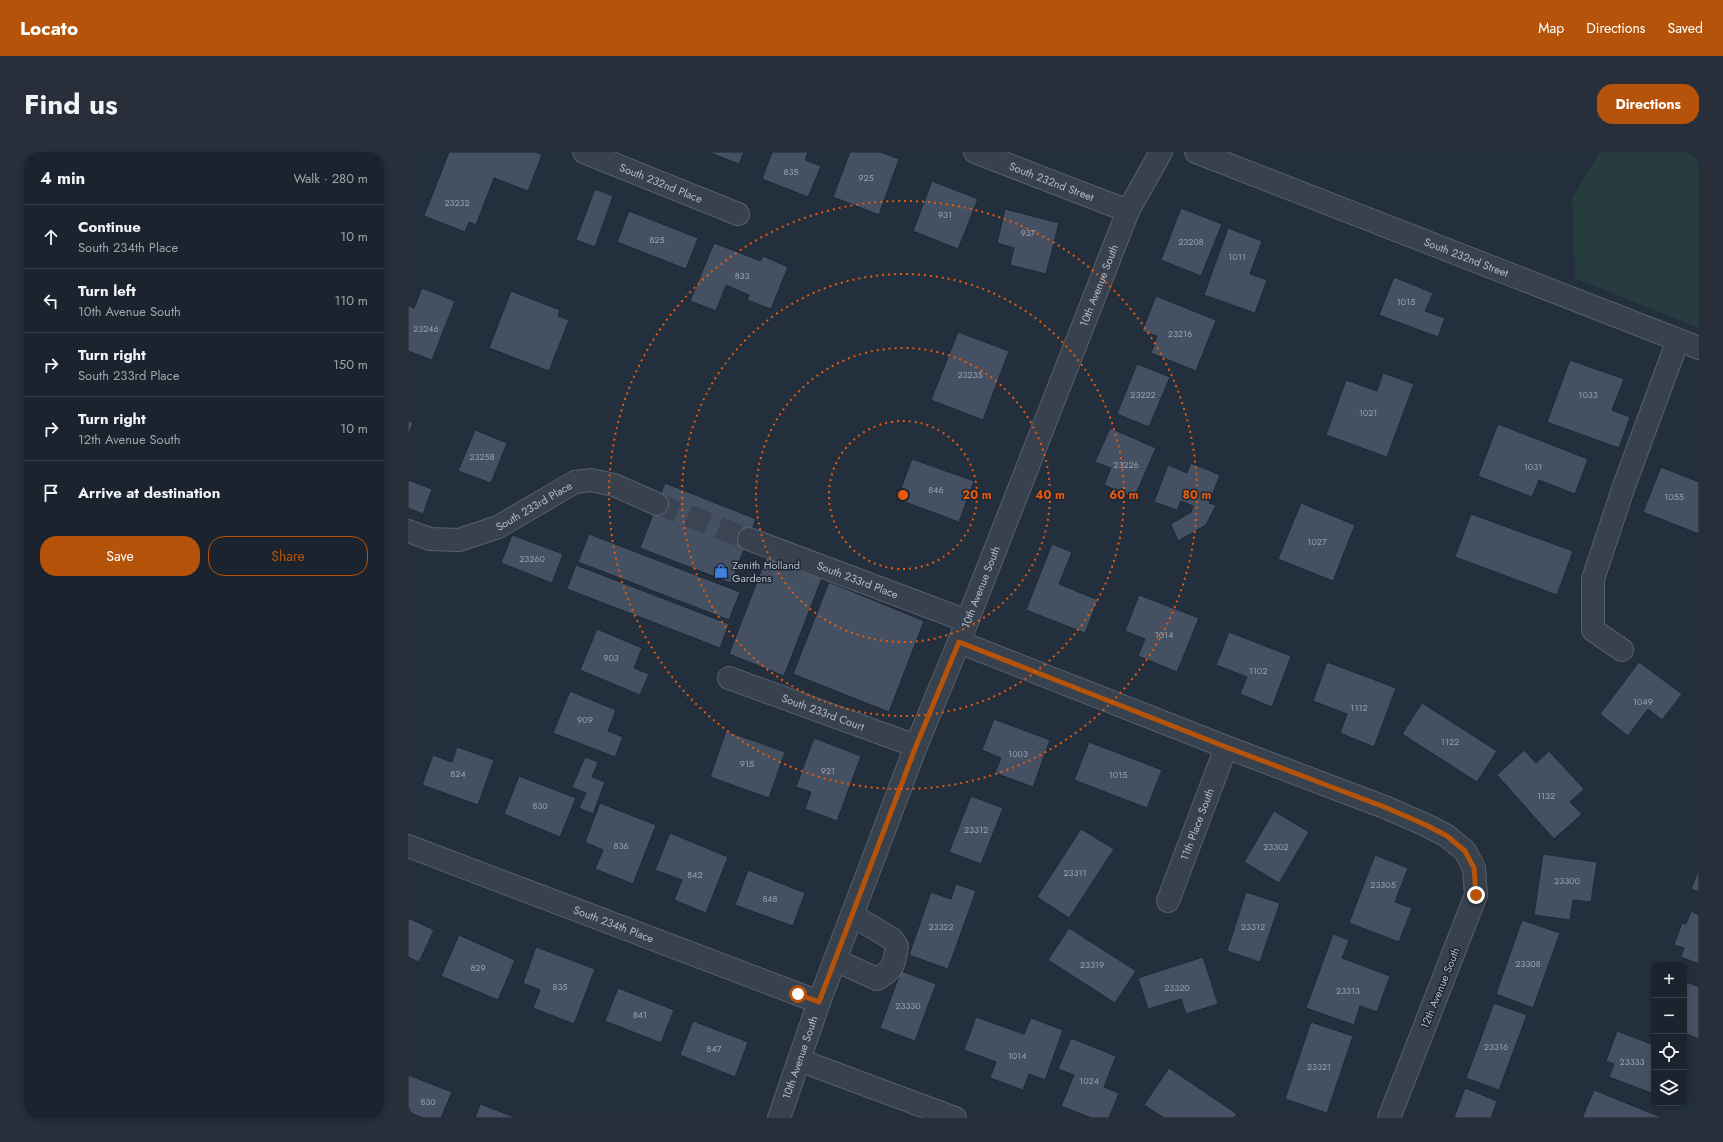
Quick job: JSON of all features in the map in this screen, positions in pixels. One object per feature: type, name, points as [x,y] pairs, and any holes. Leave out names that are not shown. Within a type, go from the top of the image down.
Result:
[{"type":"street","name":"South 232nd Place","points":[[584,152],[738,214]]},
{"type":"street","name":"South 232nd Street","points":[[975,152],[1128,211]]},
{"type":"street","name":"10th Avenue South","points":[[779,1118],[819,1002],[916,746],[959,642],[1128,211],[1161,152]]},
{"type":"street","name":"South 232nd Street","points":[[1196,152],[1232,159],[1699,348]]},
{"type":"street","points":[[1622,650],[1593,630],[1593,579],[1624,486],[1678,340]]},
{"type":"street","name":"South 233rd Place","points":[[408,531],[430,539],[459,540],[498,527],[575,482],[591,480],[614,485],[657,504]]},
{"type":"street","name":"South 233rd Place","points":[[749,539],[967,621]]},
{"type":"street","points":[[959,642],[1226,747]]},
{"type":"street","name":"South 233rd Court","points":[[729,678],[916,746]]},
{"type":"street","name":"12th Avenue South","points":[[1226,747],[1387,808],[1426,825],[1458,844],[1469,857],[1474,868],[1476,880],[1476,895],[1474,903],[1389,1118]]},
{"type":"street","name":"11th Place South","points":[[1168,901],[1226,747]]},
{"type":"street","name":"South 234th Place","points":[[408,846],[819,1002]]},
{"type":"street","points":[[835,960],[877,979],[890,972],[897,946],[892,939],[852,915]]},
{"type":"street","points":[[799,1060],[955,1118]]},
{"type":"green space","points":[[1600,152],[1699,152],[1699,328],[1575,278],[1572,198]]},
{"type":"building","points":[[449,152],[536,152],[542,155],[528,191],[494,178],[476,225],[469,222],[465,232],[424,216]]},
{"type":"building","points":[[708,152],[744,152],[739,164]]},
{"type":"building","points":[[772,152],[808,152],[805,160],[821,166],[808,197],[762,179]]},
{"type":"building","points":[[850,152],[880,152],[899,159],[879,215],[833,197]]},
{"type":"building","points":[[932,181],[978,199],[958,249],[913,231]]},
{"type":"building","points":[[595,189],[613,196],[595,247],[576,240]]},
{"type":"building","points":[[1181,208],[1222,224],[1201,276],[1161,260]]},
{"type":"building","points":[[1005,209],[1059,223],[1046,274],[1010,265],[1014,248],[997,243]]},
{"type":"building","points":[[629,211],[698,238],[686,269],[617,242]]},
{"type":"building","points":[[1228,228],[1262,241],[1250,274],[1267,280],[1255,313],[1204,295]]},
{"type":"building","points":[[714,243],[761,261],[763,256],[788,267],[771,309],[747,300],[749,295],[726,285],[716,311],[690,301]]},
{"type":"building","points":[[1394,277],[1433,293],[1425,311],[1445,318],[1438,337],[1379,315]]},
{"type":"building","points":[[422,288],[455,301],[432,360],[408,351],[408,305],[414,308]]},
{"type":"building","points":[[511,291],[560,310],[558,316],[569,320],[549,371],[489,348]]},
{"type":"building","points":[[1156,296],[1216,320],[1196,371],[1151,353],[1157,336],[1142,331]]},
{"type":"building","points":[[958,332],[1009,351],[983,420],[931,400]]},
{"type":"building","points":[[1570,360],[1624,379],[1612,410],[1630,417],[1619,448],[1547,422]]},
{"type":"building","points":[[1137,364],[1170,377],[1149,427],[1117,414]]},
{"type":"building","points":[[1383,373],[1414,384],[1387,457],[1326,435],[1346,380],[1377,391]]},
{"type":"building","points":[[408,420],[413,423],[408,436]]},
{"type":"building","points":[[1498,424],[1588,459],[1575,494],[1539,480],[1532,497],[1478,476]]},
{"type":"building","points":[[1110,428],[1156,448],[1134,498],[1104,485],[1111,468],[1095,462]]},
{"type":"building","points":[[475,430],[507,443],[491,483],[458,471]]},
{"type":"building","points":[[912,459],[974,481],[959,522],[897,499]]},
{"type":"building","points":[[1191,463],[1220,475],[1209,503],[1216,505],[1206,525],[1178,541],[1171,524],[1191,512],[1193,506],[1181,501],[1177,510],[1154,502],[1168,465],[1187,473]]},
{"type":"building","points":[[1661,467],[1699,482],[1699,534],[1643,512]]},
{"type":"building","points":[[408,480],[432,489],[423,514],[408,508]]},
{"type":"building","points":[[665,483],[756,519],[731,583],[640,548]]},
{"type":"building","points":[[1301,503],[1355,525],[1333,581],[1278,559]]},
{"type":"building","points":[[1471,514],[1573,551],[1557,595],[1455,557]]},
{"type":"building","points":[[589,534],[740,592],[729,620],[578,562]]},
{"type":"building","points":[[512,535],[563,554],[552,583],[501,563]]},
{"type":"building","points":[[1052,544],[1072,552],[1059,584],[1098,600],[1085,633],[1026,610]]},
{"type":"building","points":[[767,556],[822,578],[784,676],[729,654]]},
{"type":"building","points":[[576,565],[729,624],[720,648],[567,589]]},
{"type":"building","points":[[829,582],[924,621],[889,712],[793,674]]},
{"type":"building","points":[[1139,595],[1199,618],[1177,672],[1138,656],[1145,639],[1125,631]]},
{"type":"building","points":[[597,629],[642,648],[634,668],[649,674],[640,695],[580,670]]},
{"type":"building","points":[[1229,632],[1291,656],[1272,707],[1240,694],[1247,677],[1216,665]]},
{"type":"building","points":[[1327,662],[1396,688],[1374,747],[1340,733],[1347,714],[1313,701]]},
{"type":"building","points":[[1639,662],[1682,694],[1662,720],[1648,709],[1628,736],[1600,714]]},
{"type":"building","points":[[570,691],[616,710],[608,731],[623,737],[615,757],[553,733]]},
{"type":"building","points":[[1422,703],[1497,751],[1477,782],[1402,734]]},
{"type":"building","points":[[994,719],[1050,740],[1033,787],[995,773],[1001,758],[982,750]]},
{"type":"building","points":[[726,731],[785,752],[769,798],[710,777]]},
{"type":"building","points":[[814,738],[861,756],[837,821],[805,809],[811,792],[796,787]]},
{"type":"building","points":[[1089,742],[1162,770],[1147,808],[1074,780]]},
{"type":"building","points":[[457,747],[494,760],[478,805],[422,785],[433,755],[452,762]]},
{"type":"building","points":[[1524,750],[1536,763],[1549,751],[1584,789],[1570,802],[1582,814],[1554,839],[1497,775]]},
{"type":"building","points":[[585,757],[598,762],[592,777],[605,782],[593,814],[579,808],[586,793],[572,787]]},
{"type":"building","points":[[519,776],[576,798],[560,837],[504,814]]},
{"type":"building","points":[[971,796],[1003,808],[981,864],[949,852]]},
{"type":"building","points":[[600,803],[656,825],[633,884],[595,869],[603,850],[585,842]]},
{"type":"building","points":[[1274,811],[1309,832],[1279,883],[1244,862]]},
{"type":"building","points":[[1081,829],[1114,849],[1069,918],[1037,897]]},
{"type":"building","points":[[670,833],[728,857],[706,913],[674,900],[682,880],[655,870]]},
{"type":"building","points":[[1543,854],[1597,862],[1591,902],[1573,900],[1570,920],[1534,915]]},
{"type":"building","points":[[1375,855],[1408,868],[1395,902],[1412,908],[1399,942],[1349,923]]},
{"type":"building","points":[[1699,869],[1699,892],[1691,889]]},
{"type":"building","points":[[748,870],[805,893],[793,926],[735,905]]},
{"type":"building","points":[[956,884],[976,891],[948,969],[909,955],[931,892],[951,899]]},
{"type":"building","points":[[1246,892],[1280,903],[1260,962],[1227,951]]},
{"type":"building","points":[[1691,911],[1699,915],[1699,964],[1681,957],[1684,948],[1674,945],[1682,923],[1686,924]]},
{"type":"building","points":[[408,918],[434,930],[419,962],[408,957]]},
{"type":"building","points":[[1522,920],[1560,933],[1533,1008],[1496,994]]},
{"type":"building","points":[[1069,928],[1136,971],[1115,1003],[1048,960]]},
{"type":"building","points":[[1333,934],[1349,940],[1342,958],[1390,976],[1377,1012],[1360,1006],[1354,1025],[1306,1008]]},
{"type":"building","points":[[459,935],[515,960],[498,1000],[441,976]]},
{"type":"building","points":[[536,947],[595,969],[574,1024],[533,1008],[540,990],[523,983]]},
{"type":"building","points":[[1203,957],[1218,1004],[1186,1014],[1181,999],[1148,1009],[1138,978]]},
{"type":"building","points":[[901,971],[936,984],[915,1041],[880,1028]]},
{"type":"building","points":[[1687,982],[1699,987],[1699,1039],[1687,1034]]},
{"type":"building","points":[[618,988],[674,1010],[661,1043],[605,1021]]},
{"type":"building","points":[[1494,1003],[1527,1015],[1499,1090],[1466,1078]]},
{"type":"building","points":[[976,1017],[1024,1034],[1031,1018],[1063,1030],[1045,1080],[1029,1074],[1023,1090],[990,1078],[996,1062],[964,1050]]},
{"type":"building","points":[[693,1021],[748,1042],[735,1077],[680,1055]]},
{"type":"building","points":[[1311,1022],[1353,1036],[1327,1113],[1285,1099]]},
{"type":"building","points":[[1617,1031],[1651,1044],[1651,1093],[1609,1077],[1614,1064],[1606,1061]]},
{"type":"building","points":[[1071,1038],[1116,1056],[1104,1087],[1119,1093],[1109,1118],[1091,1118],[1061,1106],[1074,1075],[1058,1069]]},
{"type":"building","points":[[1169,1068],[1237,1114],[1234,1118],[1164,1118],[1144,1105]]},
{"type":"building","points":[[408,1075],[452,1092],[441,1118],[423,1118],[408,1112]]},
{"type":"building","points":[[1465,1088],[1497,1101],[1491,1118],[1454,1118]]},
{"type":"building","points":[[1594,1090],[1663,1118],[1582,1118]]},
{"type":"building","points":[[480,1104],[517,1118],[475,1118]]},
{"type":"tunnel","points":[[657,504],[749,539]]},
{"type":"place","name":"Zenith Holland Gardens","points":[[721,571]]},
{"type":"route","points":[[798,994],[819,1002],[916,746],[959,642],[1226,747],[1387,808],[1426,825],[1447,836],[1465,851],[1474,868],[1476,895]]}]
